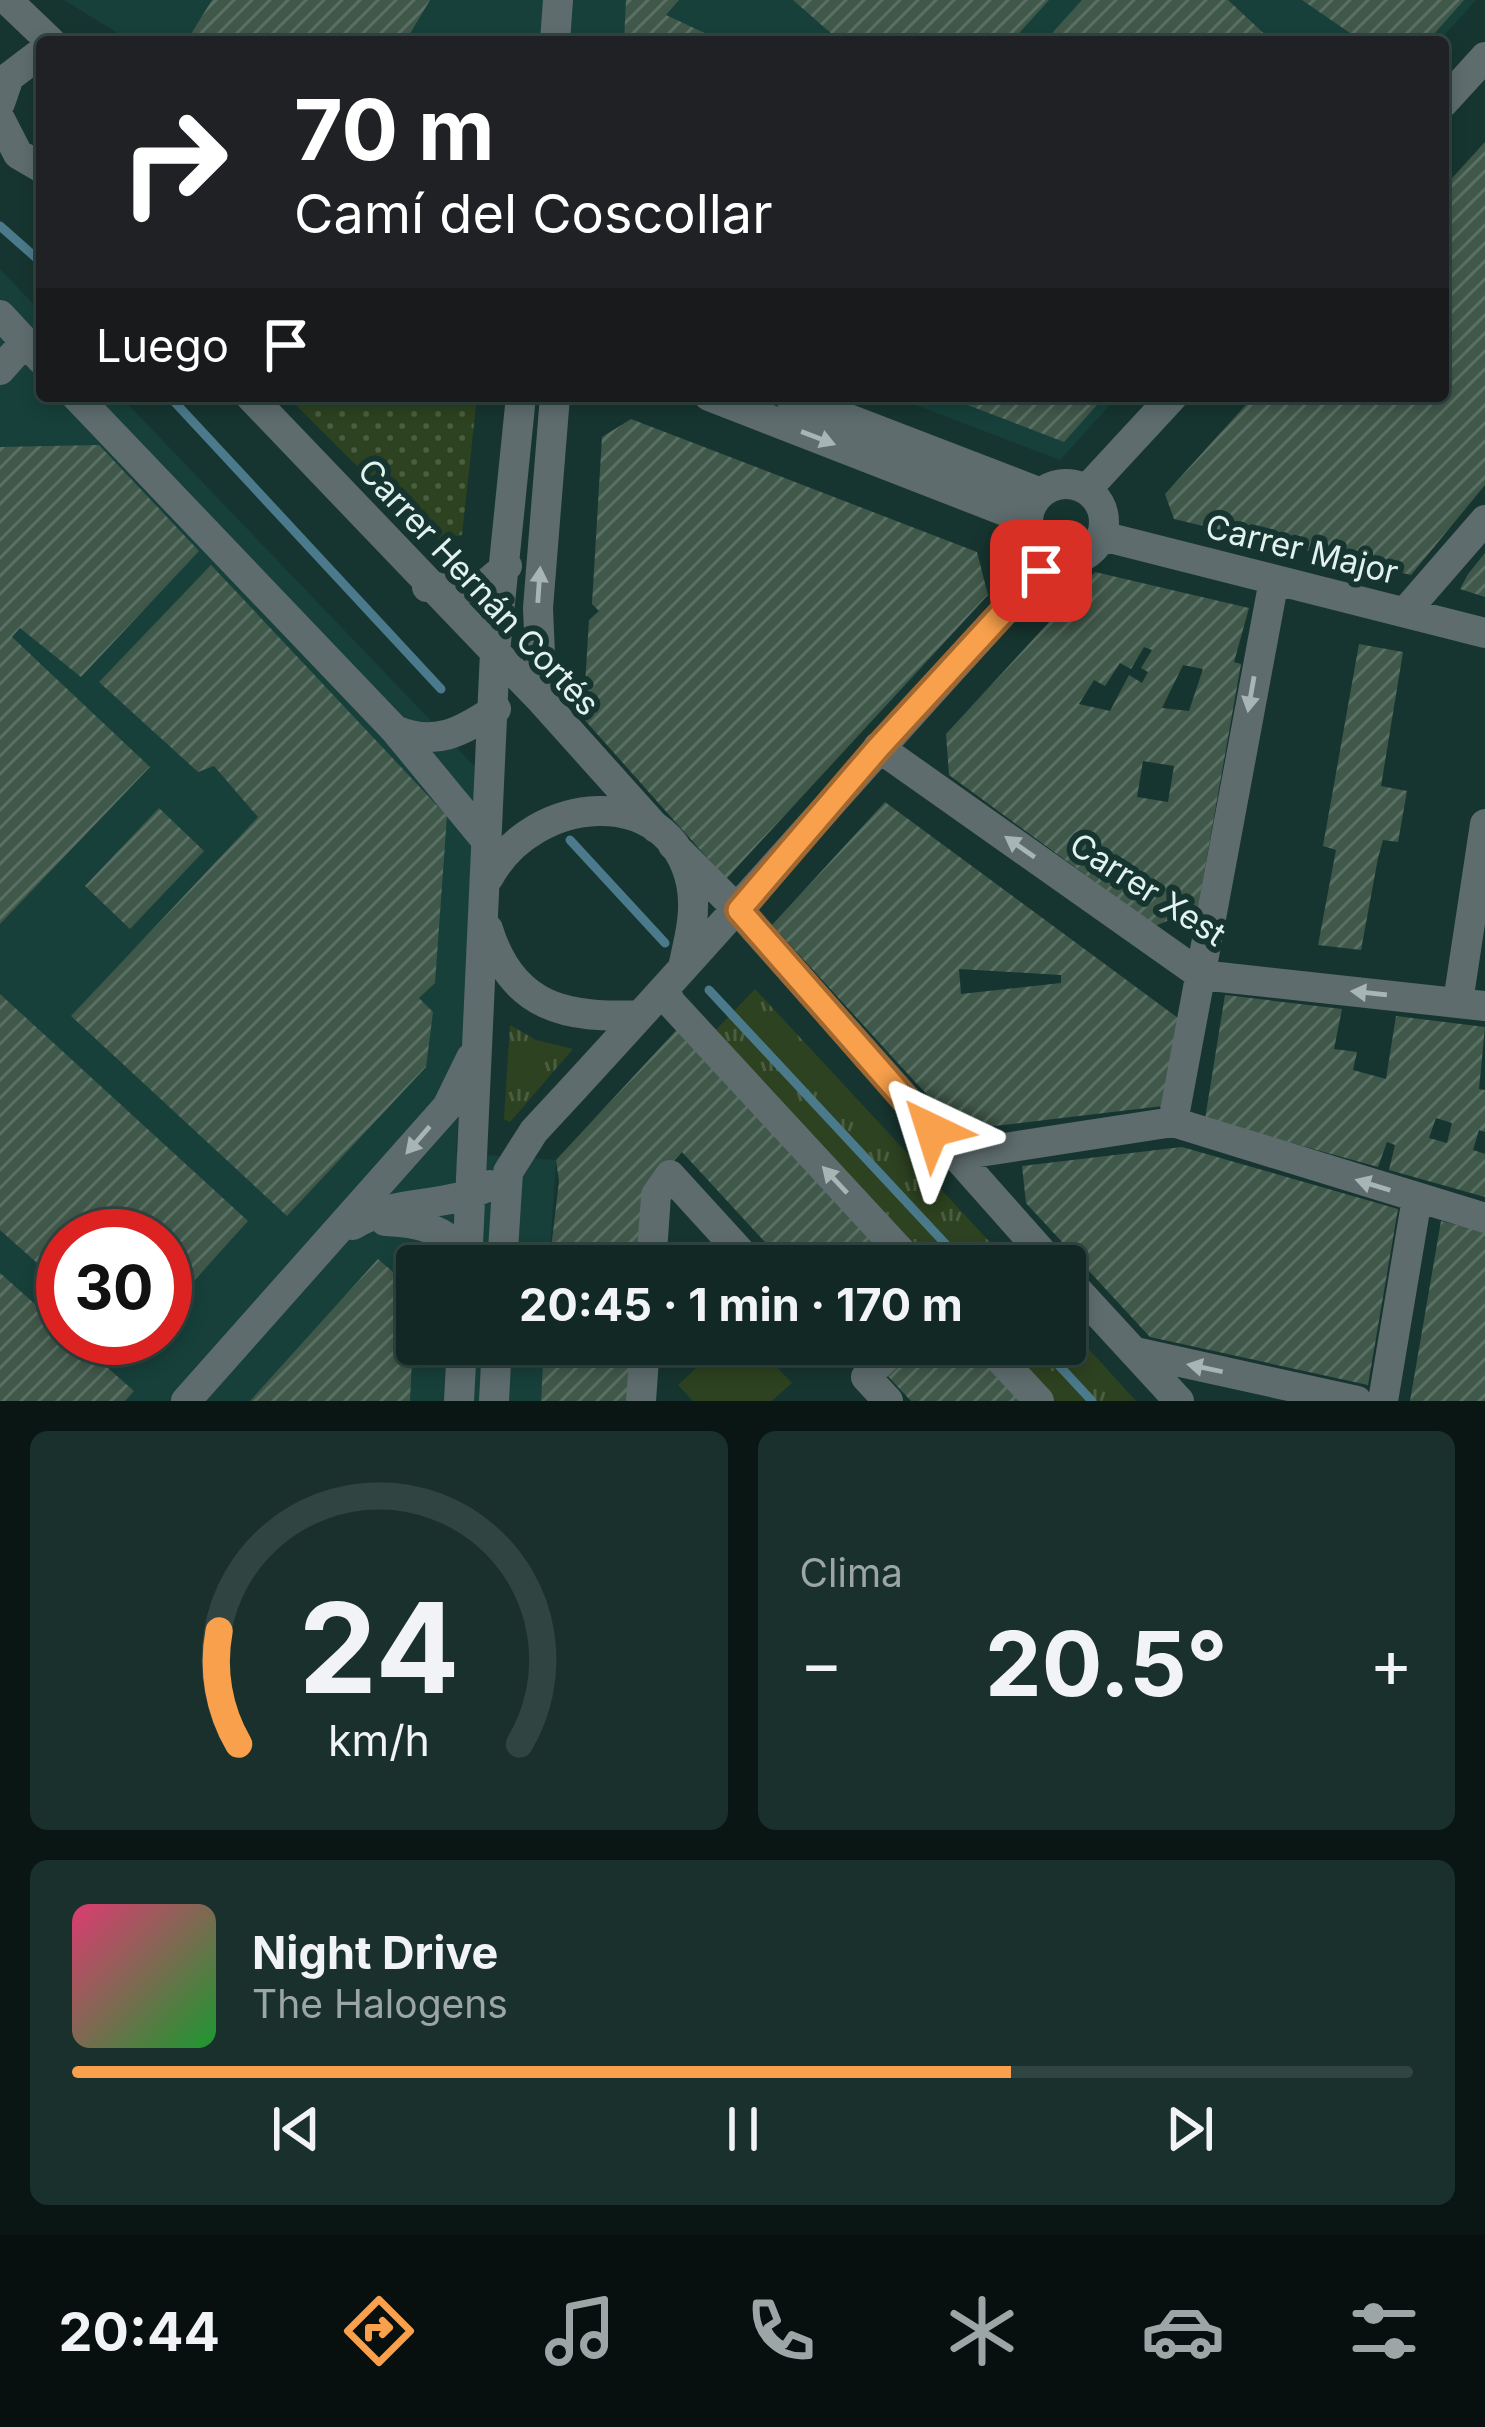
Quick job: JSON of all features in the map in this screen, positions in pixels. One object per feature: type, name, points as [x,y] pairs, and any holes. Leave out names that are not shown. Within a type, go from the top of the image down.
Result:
[{"type":"street","points":[[7,0],[45,36]]},
{"type":"street","points":[[556,36],[558,0]]},
{"type":"street","points":[[36,56],[8,77],[1,121],[36,170]]},
{"type":"street","points":[[1449,96],[1485,57]]},
{"type":"street","points":[[0,315],[33,351],[0,370]]},
{"type":"street","points":[[82,402],[394,730],[489,844]]},
{"type":"street","name":"Carrer Hernán Cortés","points":[[256,402],[427,587],[542,701],[664,837],[739,910],[1035,1245]]},
{"type":"street","points":[[469,1245],[489,877],[495,652],[520,402]]},
{"type":"street","points":[[542,701],[538,608],[555,402]]},
{"type":"street","points":[[727,402],[1035,506]]},
{"type":"street","points":[[802,402],[1035,506]]},
{"type":"street","points":[[1087,489],[1167,402]]},
{"type":"street","points":[[1064,484],[1087,489],[1103,510],[1102,536],[1096,547],[1073,560],[1047,555],[1031,537],[1035,506],[1064,484]]},
{"type":"street","points":[[1405,612],[1485,520]]},
{"type":"street","name":"Carrer Major","points":[[1102,536],[1485,633]]},
{"type":"street","points":[[344,1231],[386,1209],[472,1194],[508,1172],[534,1131],[739,910],[878,748],[1041,571],[1047,555]]},
{"type":"street","points":[[427,587],[482,588],[506,566]]},
{"type":"street","points":[[1173,1122],[1274,580]]},
{"type":"street","points":[[394,730],[418,740],[439,740],[496,709]]},
{"type":"street","name":"Carrer Xest","points":[[878,748],[1201,975],[1472,1004]]},
{"type":"street","points":[[489,877],[513,844],[556,815],[579,809],[664,837],[691,884],[693,921],[670,1003],[895,1245]]},
{"type":"street","points":[[1472,1004],[1485,824]]},
{"type":"street","points":[[486,924],[504,966],[542,1002],[588,1018],[640,1015]]},
{"type":"street","points":[[186,1401],[344,1231],[447,1107],[478,1041]]},
{"type":"street","points":[[953,1156],[1173,1122],[1485,1218]]},
{"type":"street","points":[[503,1245],[508,1172]]},
{"type":"street","points":[[652,1245],[656,1196],[670,1175],[734,1245]]},
{"type":"street","points":[[1383,1401],[1417,1198]]},
{"type":"street","points":[[344,1231],[418,1222],[441,1231],[454,1245]]},
{"type":"street","points":[[1086,1300],[1179,1401]]},
{"type":"street","points":[[1135,1352],[1357,1401]]},
{"type":"street","points":[[459,1401],[461,1365]]},
{"type":"street","points":[[494,1401],[496,1365]]},
{"type":"street","points":[[641,1401],[644,1365]]},
{"type":"street","points":[[877,1365],[866,1376],[888,1401]]},
{"type":"street","points":[[1006,1365],[1039,1401]]},
{"type":"shaded area","points":[[64,0],[1476,0],[1443,36],[122,36]]},
{"type":"shaded area","points":[[0,269],[36,307],[36,402],[126,402],[480,772],[456,1153],[556,1160],[550,1245],[396,1245],[396,1365],[543,1365],[541,1401],[0,1401]]},
{"type":"shaded area","points":[[908,402],[1113,402],[1060,460]]},
{"type":"green space","points":[[293,402],[476,402],[462,535],[440,540],[421,530]]},
{"type":"green space","points":[[755,989],[993,1245],[912,1245],[715,1031]]},
{"type":"green space","points":[[510,1025],[536,1040],[573,1049],[510,1122],[504,1119]]},
{"type":"green space","points":[[1086,1346],[1136,1401],[1055,1401],[1022,1365],[1086,1365]]},
{"type":"green space","points":[[699,1365],[775,1365],[792,1383],[772,1401],[693,1401],[678,1385]]},
{"type":"building","points":[[212,0],[430,0],[409,36],[190,36]]},
{"type":"building","points":[[626,0],[679,0],[666,15],[711,36],[624,36]]},
{"type":"building","points":[[793,0],[1049,0],[1016,36],[834,36]]},
{"type":"building","points":[[1082,0],[1228,0],[1267,36],[1049,36]]},
{"type":"building","points":[[1302,0],[1464,0],[1432,36],[1354,36]]},
{"type":"building","points":[[1485,142],[1485,485],[1411,575],[1174,519],[1165,494],[1249,402],[1449,402],[1449,181]]},
{"type":"building","points":[[960,402],[1100,402],[1064,442]]},
{"type":"building","points":[[631,419],[977,552],[988,595],[726,879],[583,718],[589,620],[599,611],[592,604],[602,437]]},
{"type":"building","points":[[99,445],[199,551],[81,677],[20,628],[12,637],[150,767],[0,924],[0,447]]},
{"type":"building","points":[[1485,553],[1485,597],[1460,589]]},
{"type":"building","points":[[211,565],[447,816],[435,983],[419,998],[433,1012],[426,1067],[287,1216],[71,1016],[258,817],[214,766],[198,772],[99,682]]},
{"type":"building","points":[[1095,572],[1249,608],[1234,662],[1241,664],[1198,908],[1155,926],[949,775],[946,734]],"holes":[[[1144,647],[1152,650],[1141,668],[1148,672],[1142,683],[1129,675],[1110,711],[1079,704],[1094,680],[1105,686],[1120,663],[1131,669]],[[1183,665],[1203,669],[1189,711],[1162,708]],[[1143,761],[1174,766],[1168,802],[1137,797]]]},
{"type":"building","points":[[1359,644],[1403,652],[1381,786],[1407,791],[1398,842],[1383,840],[1361,950],[1318,945],[1336,850],[1323,846]]},
{"type":"building","points":[[885,802],[1178,1018],[1163,1106],[961,1130],[772,925]],"holes":[[[959,969],[1061,975],[1061,983],[961,994]]]},
{"type":"building","points":[[159,808],[204,851],[130,929],[85,886]]},
{"type":"building","points":[[0,994],[248,1221],[192,1283],[192,1209],[36,1209],[36,1262],[0,1230]]},
{"type":"building","points":[[1225,995],[1342,1009],[1334,1049],[1357,1052],[1353,1070],[1386,1079],[1396,1016],[1485,1027],[1479,1089],[1485,1090],[1485,1132],[1479,1130],[1473,1150],[1485,1154],[1485,1197],[1389,1170],[1395,1145],[1387,1142],[1378,1167],[1205,1119]],"holes":[[[1436,1118],[1452,1123],[1447,1143],[1429,1138]]]},
{"type":"building","points":[[683,1023],[887,1245],[768,1245],[682,1152],[641,1197],[638,1245],[551,1245],[559,1181],[556,1160]]},
{"type":"building","points":[[1182,1147],[1398,1209],[1368,1385],[1150,1337],[1086,1268],[1086,1245],[1065,1245],[1026,1203],[1022,1166]]},
{"type":"building","points":[[1441,1221],[1485,1232],[1485,1401],[1410,1401]]},
{"type":"building","points":[[378,1259],[396,1275],[396,1365],[412,1365],[410,1401],[250,1401]]},
{"type":"building","points":[[0,1273],[36,1305],[36,1365],[105,1365],[134,1391],[125,1401],[0,1401]]},
{"type":"building","points":[[543,1365],[631,1365],[629,1401],[541,1401]]},
{"type":"building","points":[[887,1365],[997,1365],[1031,1401],[911,1401],[882,1370]]},
{"type":"waterway","points":[[0,226],[36,258]]},
{"type":"waterway","points":[[175,402],[441,689]]},
{"type":"waterway","points":[[570,840],[665,943]]},
{"type":"waterway","points":[[709,990],[946,1245]]},
{"type":"waterway","points":[[1059,1365],[1092,1401]]},
{"type":"route","points":[[932,1130],[739,910],[878,748],[1041,571]]}]
